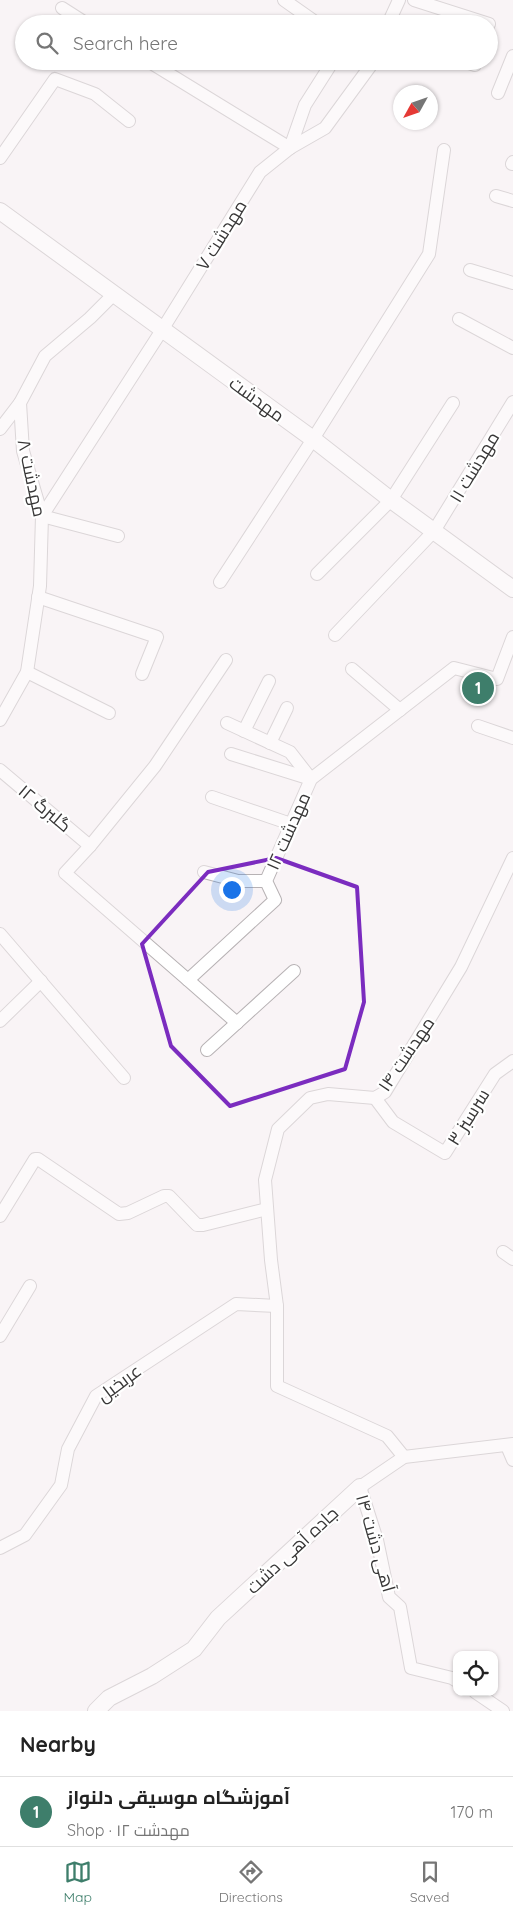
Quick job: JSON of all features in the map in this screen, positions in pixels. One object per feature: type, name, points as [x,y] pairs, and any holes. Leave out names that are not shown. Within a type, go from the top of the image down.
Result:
[{"type":"street","points":[[284,0],[305,15]]},
{"type":"street","points":[[392,15],[400,0]]},
{"type":"street","points":[[414,0],[462,15]]},
{"type":"street","points":[[62,8],[73,15]]},
{"type":"street","points":[[498,93],[513,56]]},
{"type":"street","points":[[163,70],[290,148],[305,105],[327,70]]},
{"type":"street","name":"مهدشت ۷","points":[[42,516],[162,330],[260,172],[290,148],[325,128],[367,70]]},
{"type":"street","points":[[0,158],[55,79],[95,94],[129,121]]},
{"type":"street","points":[[220,582],[313,440],[429,254],[444,150]]},
{"type":"street","points":[[496,196],[513,201]]},
{"type":"street","name":"مهدشت","points":[[0,212],[313,440],[391,500],[513,589]]},
{"type":"street","points":[[470,270],[513,283]]},
{"type":"street","points":[[0,429],[20,403],[45,356],[90,318],[113,295]]},
{"type":"street","points":[[460,319],[513,348]]},
{"type":"street","name":"مهدشت ۱۱","points":[[335,635],[434,531],[513,402]]},
{"type":"street","name":"مهدشت ۸","points":[[1,715],[27,672],[38,596],[42,516],[23,451],[20,403]]},
{"type":"street","points":[[317,574],[391,500],[453,403]]},
{"type":"street","points":[[42,516],[118,536]]},
{"type":"street","points":[[38,596],[157,637],[142,674]]},
{"type":"street","name":"مهدشت ۱۲","points":[[188,980],[275,900],[266,881],[310,779],[454,668],[497,679],[513,637]]},
{"type":"street","points":[[226,660],[155,766],[90,846],[65,873],[237,1024]]},
{"type":"street","points":[[352,669],[400,710]]},
{"type":"street","points":[[27,672],[110,713]]},
{"type":"street","points":[[244,731],[269,681]]},
{"type":"street","points":[[270,743],[286,708]]},
{"type":"street","points":[[227,722],[290,752],[310,779]]},
{"type":"street","points":[[478,726],[513,738]]},
{"type":"street","points":[[231,754],[310,779]]},
{"type":"street","name":"گلبرگ ١٢","points":[[0,770],[90,846]]},
{"type":"street","points":[[212,797],[291,824]]},
{"type":"street","name":"مهدشت ۱۴","points":[[404,1456],[387,1436],[277,1386],[277,1306],[265,1180],[278,1129],[310,1098],[328,1094],[375,1098],[385,1092],[461,967],[513,858]]},
{"type":"street","points":[[204,872],[238,881],[266,881]]},
{"type":"street","points":[[0,934],[124,1078]]},
{"type":"street","points":[[207,1050],[294,971]]},
{"type":"street","points":[[0,1021],[41,982]]},
{"type":"street","name":"سرسبز ۳","points":[[375,1098],[393,1122],[445,1153],[495,1074],[513,1061]]},
{"type":"street","points":[[0,1216],[35,1158],[119,1214],[128,1213],[164,1196],[169,1196],[197,1225],[267,1209]]},
{"type":"street","points":[[0,1336],[30,1286]]},
{"type":"street","name":"عربخیل","points":[[0,1548],[25,1535],[61,1485],[68,1449],[96,1396],[236,1304],[277,1306]]},
{"type":"street","points":[[510,1445],[513,1460]]},
{"type":"street","name":"جاده آهی دشت","points":[[96,1711],[109,1698],[152,1676],[194,1648],[218,1618],[360,1486],[404,1456],[510,1445]]},
{"type":"street","name":"آهی دشت ۱۴","points":[[360,1486],[377,1540],[389,1597],[400,1607],[411,1668],[453,1679]]},
{"type":"street","points":[[481,1696],[503,1711]]},
{"type":"highlighted area","points":[[276,858],[357,887],[364,1002],[345,1069],[230,1106],[171,1046],[142,944],[208,872]]},
{"type":"place","name":"آموزشگاه موسیقی دلنواز","points":[[478,688]]}]
